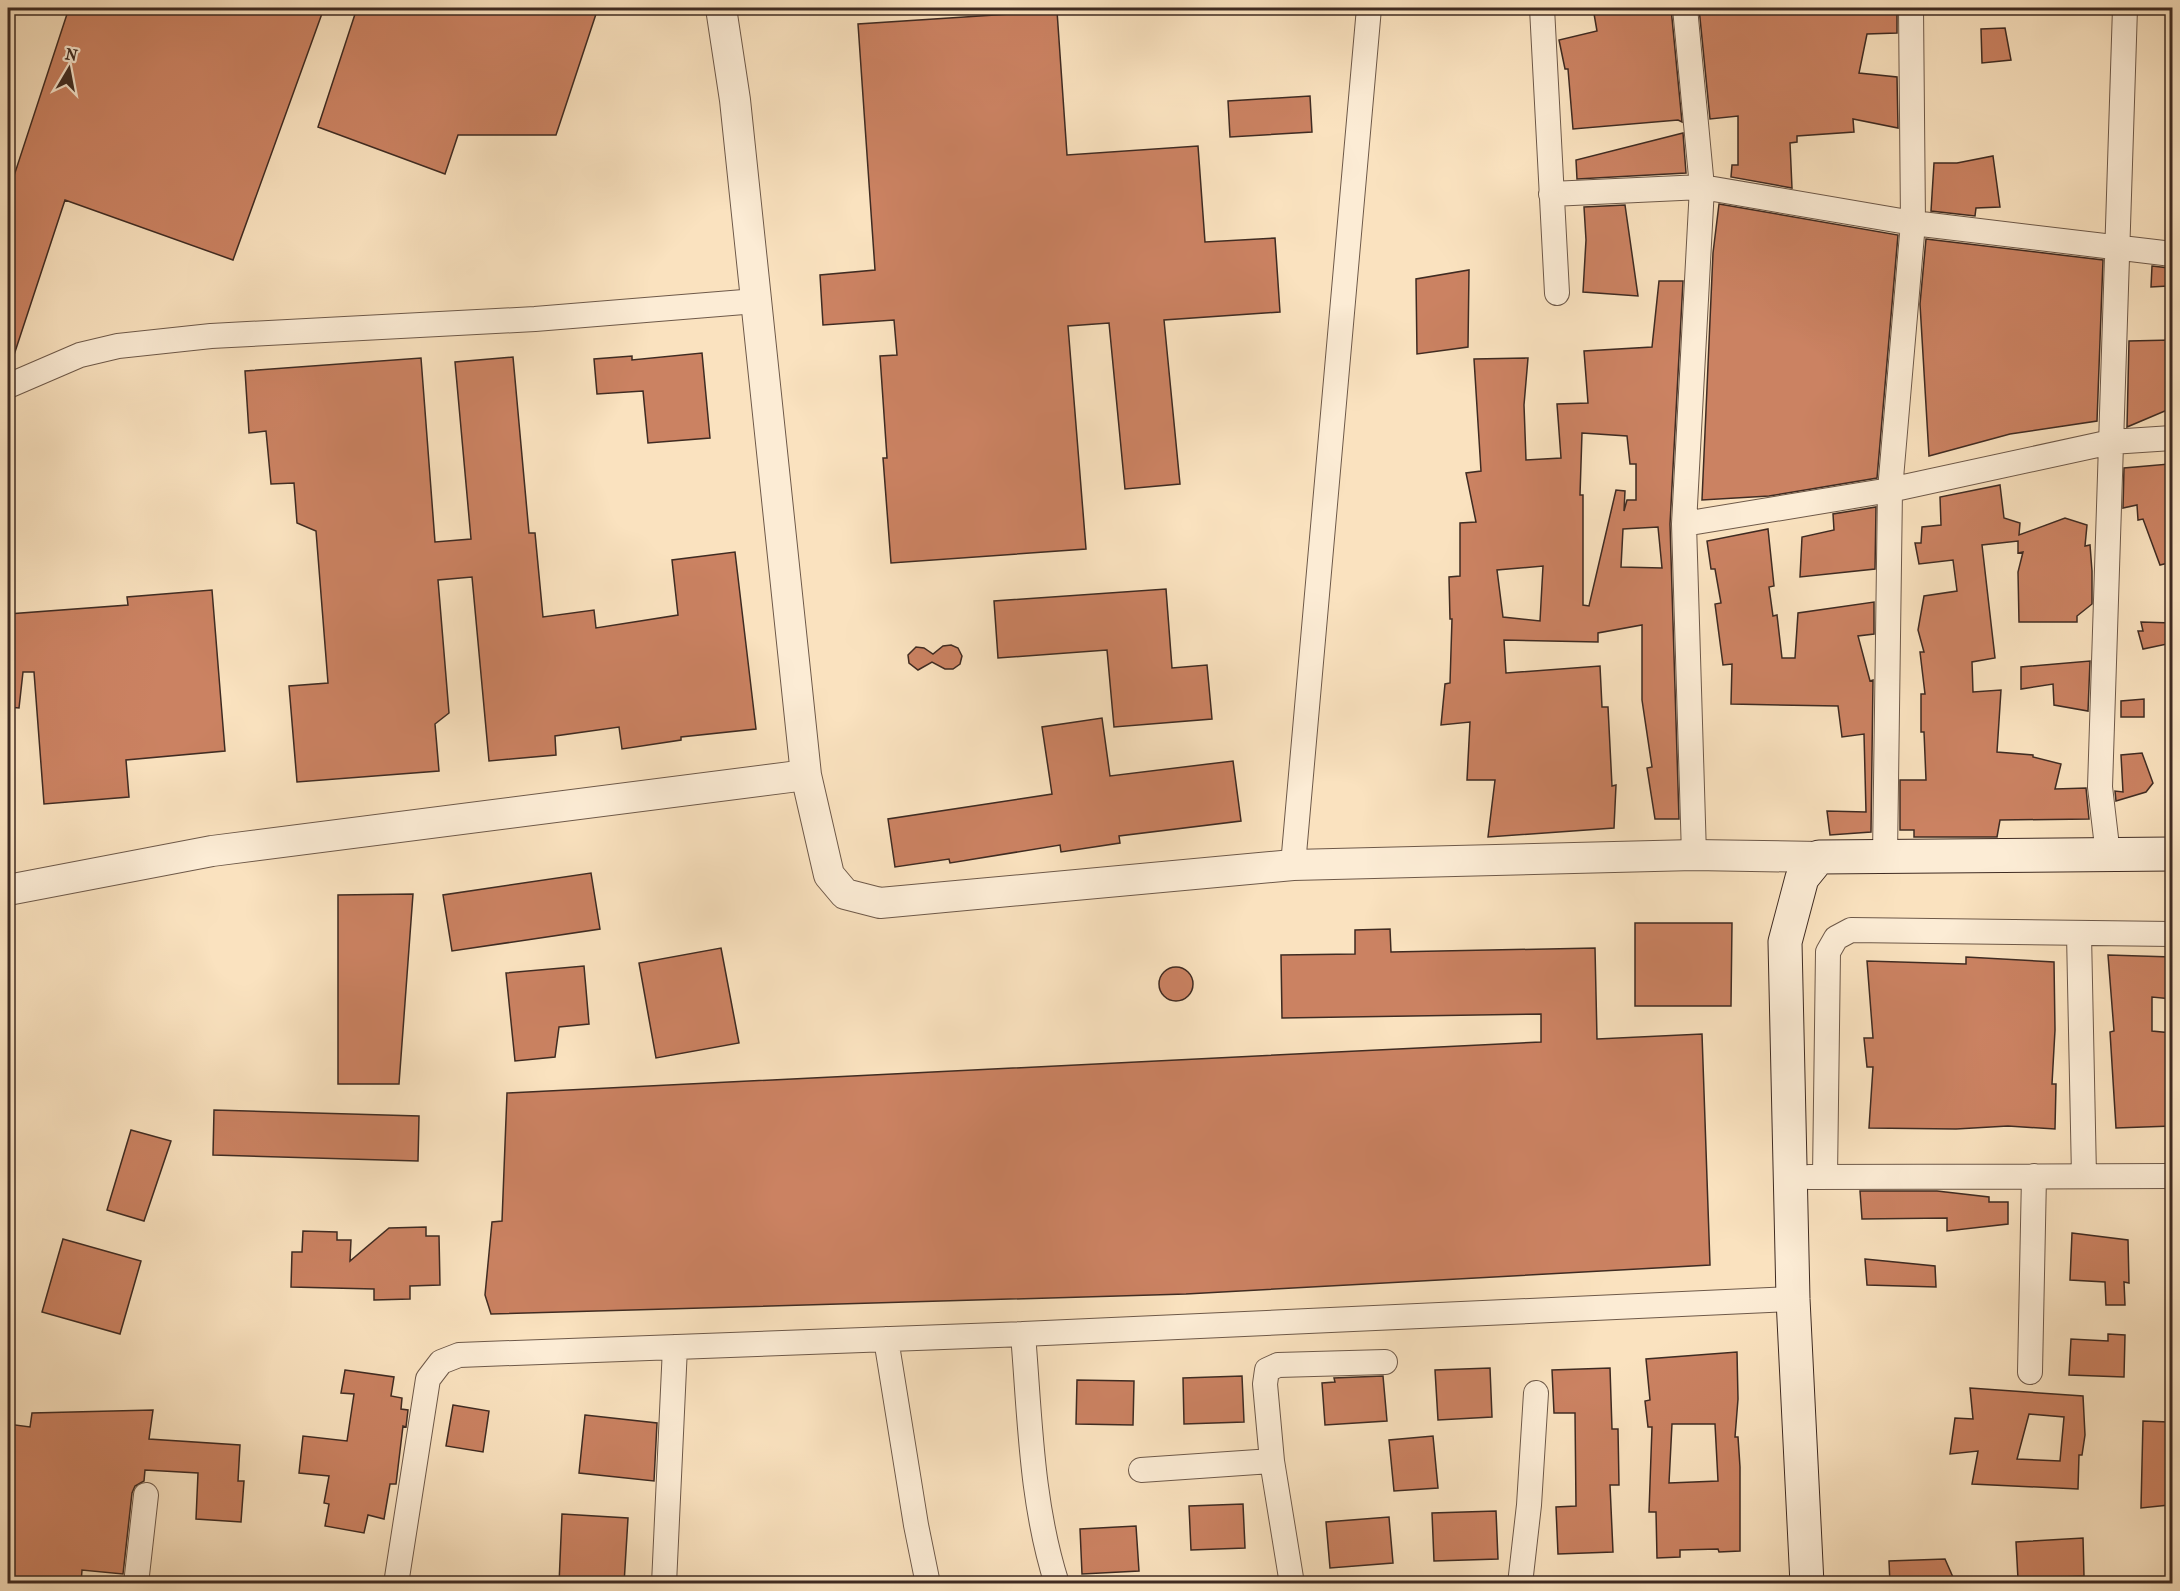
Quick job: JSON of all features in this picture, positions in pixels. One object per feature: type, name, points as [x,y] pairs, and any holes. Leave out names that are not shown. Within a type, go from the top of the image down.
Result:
[{"type":"main road","points":[[1807,1584],[1793,1299],[1785,942],[1802,878],[1818,857],[2172,854]]},
{"type":"street","points":[[721,8],[735,100],[806,775],[829,875],[845,894],[880,903],[1293,865],[1694,855],[1818,857]]},
{"type":"street","points":[[1293,865],[1368,8]]},
{"type":"street","points":[[1542,8],[1557,293]]},
{"type":"street","points":[[1686,8],[1702,187],[1684,524],[1694,855]]},
{"type":"street","points":[[1885,856],[1890,490],[1913,223],[1911,8]]},
{"type":"street","points":[[2108,855],[2100,787],[2125,8]]},
{"type":"street","points":[[1551,194],[1702,187],[1913,223],[2172,254]]},
{"type":"street","points":[[8,386],[80,355],[118,346],[211,336],[523,320],[756,301]]},
{"type":"street","points":[[1684,524],[1890,490],[2111,442],[2172,438]]},
{"type":"street","points":[[8,890],[212,852],[806,775]]},
{"type":"street","points":[[1825,1177],[1828,952],[1836,938],[1851,930],[2172,934]]},
{"type":"street","points":[[2079,934],[2084,1176]]},
{"type":"street","points":[[2030,1372],[2034,1176]]},
{"type":"street","points":[[1791,1178],[2172,1176]]},
{"type":"street","points":[[396,1584],[428,1379],[441,1362],[459,1354],[1023,1334],[1793,1299]]},
{"type":"street","points":[[1023,1334],[1037,1507],[1043,1542],[1057,1584]]},
{"type":"street","points":[[886,1339],[916,1525],[928,1584]]},
{"type":"street","points":[[664,1584],[675,1347]]},
{"type":"street","points":[[1292,1584],[1272,1461],[1265,1384],[1267,1370],[1278,1365],[1385,1362]]},
{"type":"street","points":[[1520,1584],[1529,1505],[1536,1393]]},
{"type":"street","points":[[1141,1470],[1272,1461]]},
{"type":"street","points":[[136,1584],[146,1495]]},
{"type":"building","points":[[69,8],[324,8],[233,260],[65,200],[11,364],[8,364],[8,194]]},
{"type":"building","points":[[357,8],[598,8],[556,135],[458,135],[445,174],[318,127]]},
{"type":"building","points":[[1593,8],[1671,8],[1682,122],[1678,120],[1573,129],[1568,69],[1565,69],[1559,40],[1597,31]]},
{"type":"building","points":[[1699,8],[1897,8],[1897,33],[1867,34],[1859,73],[1897,77],[1898,128],[1853,119],[1854,132],[1797,136],[1797,142],[1790,143],[1792,188],[1731,177],[1732,165],[1738,165],[1738,116],[1710,119]]},
{"type":"building","points":[[1057,11],[1067,155],[1198,146],[1205,242],[1275,238],[1280,312],[1164,320],[1180,484],[1125,489],[1109,323],[1068,326],[1086,549],[891,563],[883,458],[887,458],[880,356],[897,355],[894,320],[823,325],[820,275],[875,270],[858,24]]},
{"type":"building","points":[[2005,28],[2011,60],[1982,63],[1981,29]]},
{"type":"building","points":[[1310,96],[1312,132],[1230,137],[1228,101]]},
{"type":"building","points":[[1683,133],[1686,173],[1577,179],[1576,160]]},
{"type":"building","points":[[1993,156],[2000,207],[1976,208],[1975,216],[1931,211],[1934,163],[1957,163]]},
{"type":"building","points":[[1719,204],[1898,235],[1877,478],[1769,496],[1702,500],[1713,253]]},
{"type":"building","points":[[1625,205],[1638,296],[1583,292],[1586,240],[1584,207]]},
{"type":"building","points":[[1926,239],[2103,260],[2097,421],[2010,434],[1929,456],[1920,304]]},
{"type":"building","points":[[2152,266],[2169,268],[2168,286],[2151,287]]},
{"type":"building","points":[[1469,270],[1468,347],[1417,354],[1416,279]]},
{"type":"building","points":[[1659,281],[1683,281],[1670,524],[1679,819],[1655,819],[1647,768],[1652,767],[1642,700],[1642,625],[1598,633],[1598,642],[1504,640],[1506,673],[1600,666],[1602,707],[1608,707],[1612,786],[1616,785],[1614,828],[1488,837],[1495,780],[1467,780],[1470,722],[1441,725],[1445,684],[1450,683],[1452,619],[1450,619],[1449,577],[1460,576],[1460,523],[1476,522],[1466,473],[1481,471],[1474,359],[1528,358],[1524,405],[1526,460],[1561,458],[1557,404],[1588,403],[1584,351],[1652,347]],"holes":[[[1582,433],[1627,436],[1630,464],[1636,464],[1636,500],[1627,500],[1624,511],[1625,491],[1616,490],[1589,606],[1583,605],[1583,495],[1580,495]],[[1658,527],[1662,568],[1621,567],[1623,529]],[[1543,566],[1540,621],[1503,617],[1497,570]]]},
{"type":"building","points":[[2172,340],[2172,408],[2127,427],[2129,341]]},
{"type":"building","points":[[702,353],[710,438],[648,443],[643,391],[597,394],[594,359],[632,356],[632,360]]},
{"type":"building","points":[[513,357],[529,533],[535,533],[543,617],[594,610],[596,628],[678,615],[672,560],[735,552],[756,729],[681,737],[681,740],[622,749],[619,727],[555,736],[556,755],[489,761],[472,577],[438,580],[449,713],[435,724],[439,771],[297,782],[289,686],[328,683],[316,531],[297,523],[294,483],[271,484],[266,431],[249,433],[245,371],[421,358],[435,542],[471,539],[455,362]]},
{"type":"building","points":[[2169,464],[2169,503],[2172,502],[2172,562],[2160,565],[2143,519],[2138,520],[2137,505],[2123,508],[2124,468]]},
{"type":"building","points":[[2000,485],[2004,518],[2020,523],[2019,535],[2065,518],[2087,525],[2085,546],[2090,545],[2092,604],[2077,616],[2077,622],[2019,622],[2018,572],[2023,552],[2018,553],[2018,541],[1982,545],[1995,658],[1972,662],[1973,692],[2001,690],[1997,752],[2033,755],[2033,757],[2061,764],[2055,789],[2086,788],[2089,819],[2000,820],[1997,837],[1914,837],[1914,830],[1900,830],[1900,780],[1926,780],[1924,732],[1921,732],[1921,694],[1925,694],[1920,652],[1924,652],[1918,630],[1924,596],[1957,591],[1953,560],[1919,564],[1915,543],[1921,543],[1922,527],[1941,525],[1940,497]]},
{"type":"building","points":[[1876,507],[1875,569],[1800,577],[1802,537],[1834,530],[1833,514]]},
{"type":"building","points":[[1768,529],[1774,586],[1769,587],[1773,616],[1777,615],[1782,658],[1795,658],[1798,613],[1874,602],[1874,634],[1858,636],[1870,681],[1873,680],[1871,832],[1830,835],[1827,811],[1866,812],[1864,734],[1842,737],[1838,706],[1731,704],[1732,664],[1723,665],[1715,604],[1721,603],[1715,569],[1711,569],[1707,541]]},
{"type":"building","points":[[1166,589],[1172,668],[1207,665],[1212,719],[1114,727],[1107,650],[998,658],[994,601]]},
{"type":"building","points":[[212,590],[225,751],[126,760],[129,797],[44,804],[34,672],[23,672],[19,708],[8,707],[8,614],[128,605],[127,597]]},
{"type":"building","points":[[2141,622],[2172,623],[2172,643],[2143,649],[2138,631],[2143,631]]},
{"type":"building","points":[[951,645],[958,648],[962,656],[960,664],[953,669],[945,669],[932,662],[918,670],[909,663],[908,655],[916,647],[924,648],[933,654],[943,646]]},
{"type":"building","points":[[2090,661],[2088,711],[2054,705],[2053,684],[2021,689],[2021,667]]},
{"type":"building","points":[[2144,699],[2144,717],[2121,717],[2121,701]]},
{"type":"building","points":[[1102,718],[1110,776],[1233,761],[1241,821],[1119,836],[1120,843],[1061,852],[1060,845],[950,863],[949,859],[895,867],[888,819],[1052,794],[1042,727]]},
{"type":"building","points":[[2142,753],[2153,783],[2146,792],[2116,801],[2115,791],[2123,792],[2121,755]]},
{"type":"building","points":[[591,873],[600,929],[452,951],[443,895]]},
{"type":"building","points":[[413,894],[399,1084],[338,1084],[338,895]]},
{"type":"building","points":[[1635,923],[1732,923],[1731,1006],[1635,1006]]},
{"type":"building","points":[[1390,929],[1391,952],[1595,948],[1597,1039],[1702,1034],[1710,1265],[1186,1294],[491,1314],[485,1295],[492,1222],[502,1221],[507,1093],[1541,1042],[1541,1014],[1282,1018],[1281,955],[1355,954],[1355,930]]},
{"type":"building","points":[[721,948],[739,1043],[656,1058],[639,963]]},
{"type":"building","points":[[2108,955],[2172,957],[2172,999],[2152,997],[2152,1031],[2172,1033],[2172,1126],[2116,1128],[2110,1032],[2114,1031]]},
{"type":"building","points":[[1966,957],[2054,962],[2055,1030],[2052,1084],[2056,1084],[2055,1129],[2008,1126],[1956,1129],[1869,1128],[1873,1067],[1867,1067],[1864,1038],[1873,1038],[1867,961],[1966,964]]},
{"type":"building","points":[[584,966],[589,1024],[559,1027],[555,1057],[515,1061],[506,973]]},
{"type":"building","points":[[1176,967],[1188,972],[1193,984],[1188,996],[1176,1001],[1164,996],[1159,984],[1164,972]]},
{"type":"building","points":[[214,1110],[419,1116],[418,1161],[213,1155]]},
{"type":"building","points":[[131,1130],[171,1141],[144,1221],[107,1210]]},
{"type":"building","points":[[1860,1191],[1937,1191],[1989,1197],[1989,1202],[2008,1202],[2008,1224],[1947,1231],[1947,1218],[1862,1219]]},
{"type":"building","points":[[426,1227],[426,1236],[439,1236],[440,1285],[410,1286],[410,1299],[374,1300],[374,1289],[291,1287],[292,1252],[302,1252],[303,1231],[337,1232],[337,1240],[351,1240],[350,1261],[389,1228]]},
{"type":"building","points":[[2072,1233],[2128,1240],[2129,1283],[2124,1282],[2125,1305],[2106,1305],[2105,1282],[2070,1280]]},
{"type":"building","points":[[63,1239],[141,1261],[120,1334],[42,1312]]},
{"type":"building","points":[[1865,1259],[1935,1266],[1936,1287],[1867,1285]]},
{"type":"building","points":[[2108,1334],[2125,1335],[2124,1377],[2069,1375],[2071,1339],[2108,1341]]},
{"type":"building","points":[[1737,1352],[1738,1399],[1735,1437],[1738,1437],[1740,1467],[1740,1551],[1680,1550],[1680,1557],[1657,1558],[1656,1512],[1649,1512],[1652,1427],[1648,1427],[1645,1401],[1650,1400],[1646,1359]],"holes":[[[1672,1424],[1715,1424],[1718,1481],[1669,1483]]]},
{"type":"building","points":[[1490,1368],[1492,1417],[1438,1420],[1435,1370]]},
{"type":"building","points":[[1610,1368],[1612,1429],[1618,1429],[1619,1485],[1610,1485],[1613,1552],[1558,1554],[1556,1507],[1576,1506],[1575,1413],[1554,1413],[1552,1370]]},
{"type":"building","points":[[345,1370],[394,1377],[391,1396],[402,1398],[401,1409],[408,1410],[406,1427],[403,1426],[396,1484],[390,1484],[384,1519],[368,1515],[364,1533],[325,1526],[329,1504],[324,1503],[329,1476],[299,1473],[303,1436],[347,1441],[354,1394],[341,1393]]},
{"type":"building","points":[[1242,1376],[1244,1422],[1184,1424],[1183,1378]]},
{"type":"building","points":[[1383,1376],[1387,1421],[1325,1425],[1322,1383],[1335,1382],[1334,1378]]},
{"type":"building","points":[[1077,1380],[1134,1381],[1133,1425],[1076,1424]]},
{"type":"building","points":[[1970,1388],[2083,1396],[2085,1435],[2082,1455],[2079,1455],[2078,1489],[1972,1484],[1978,1451],[1950,1454],[1955,1418],[1973,1419]],"holes":[[[2029,1414],[2064,1417],[2060,1461],[2017,1459]]]},
{"type":"building","points":[[453,1405],[489,1411],[483,1452],[446,1446]]},
{"type":"building","points":[[153,1410],[149,1439],[240,1445],[238,1481],[244,1481],[241,1522],[196,1519],[198,1473],[145,1470],[144,1481],[135,1486],[132,1493],[123,1574],[82,1570],[81,1584],[8,1584],[8,1424],[30,1427],[32,1413]]},
{"type":"building","points":[[585,1415],[657,1423],[654,1481],[579,1473]]},
{"type":"building","points":[[2143,1421],[2168,1422],[2169,1505],[2141,1508]]},
{"type":"building","points":[[1433,1436],[1438,1488],[1394,1491],[1389,1440]]},
{"type":"building","points":[[1243,1504],[1245,1548],[1191,1550],[1189,1506]]},
{"type":"building","points":[[1496,1511],[1498,1559],[1434,1561],[1432,1513]]},
{"type":"building","points":[[562,1514],[628,1518],[624,1584],[559,1584]]},
{"type":"building","points":[[1389,1517],[1393,1563],[1330,1568],[1326,1522]]},
{"type":"building","points":[[1136,1526],[1139,1571],[1082,1574],[1080,1529]]},
{"type":"building","points":[[2083,1538],[2084,1576],[2018,1579],[2016,1542]]},
{"type":"building","points":[[1945,1559],[1956,1584],[1890,1584],[1889,1561]]}]
